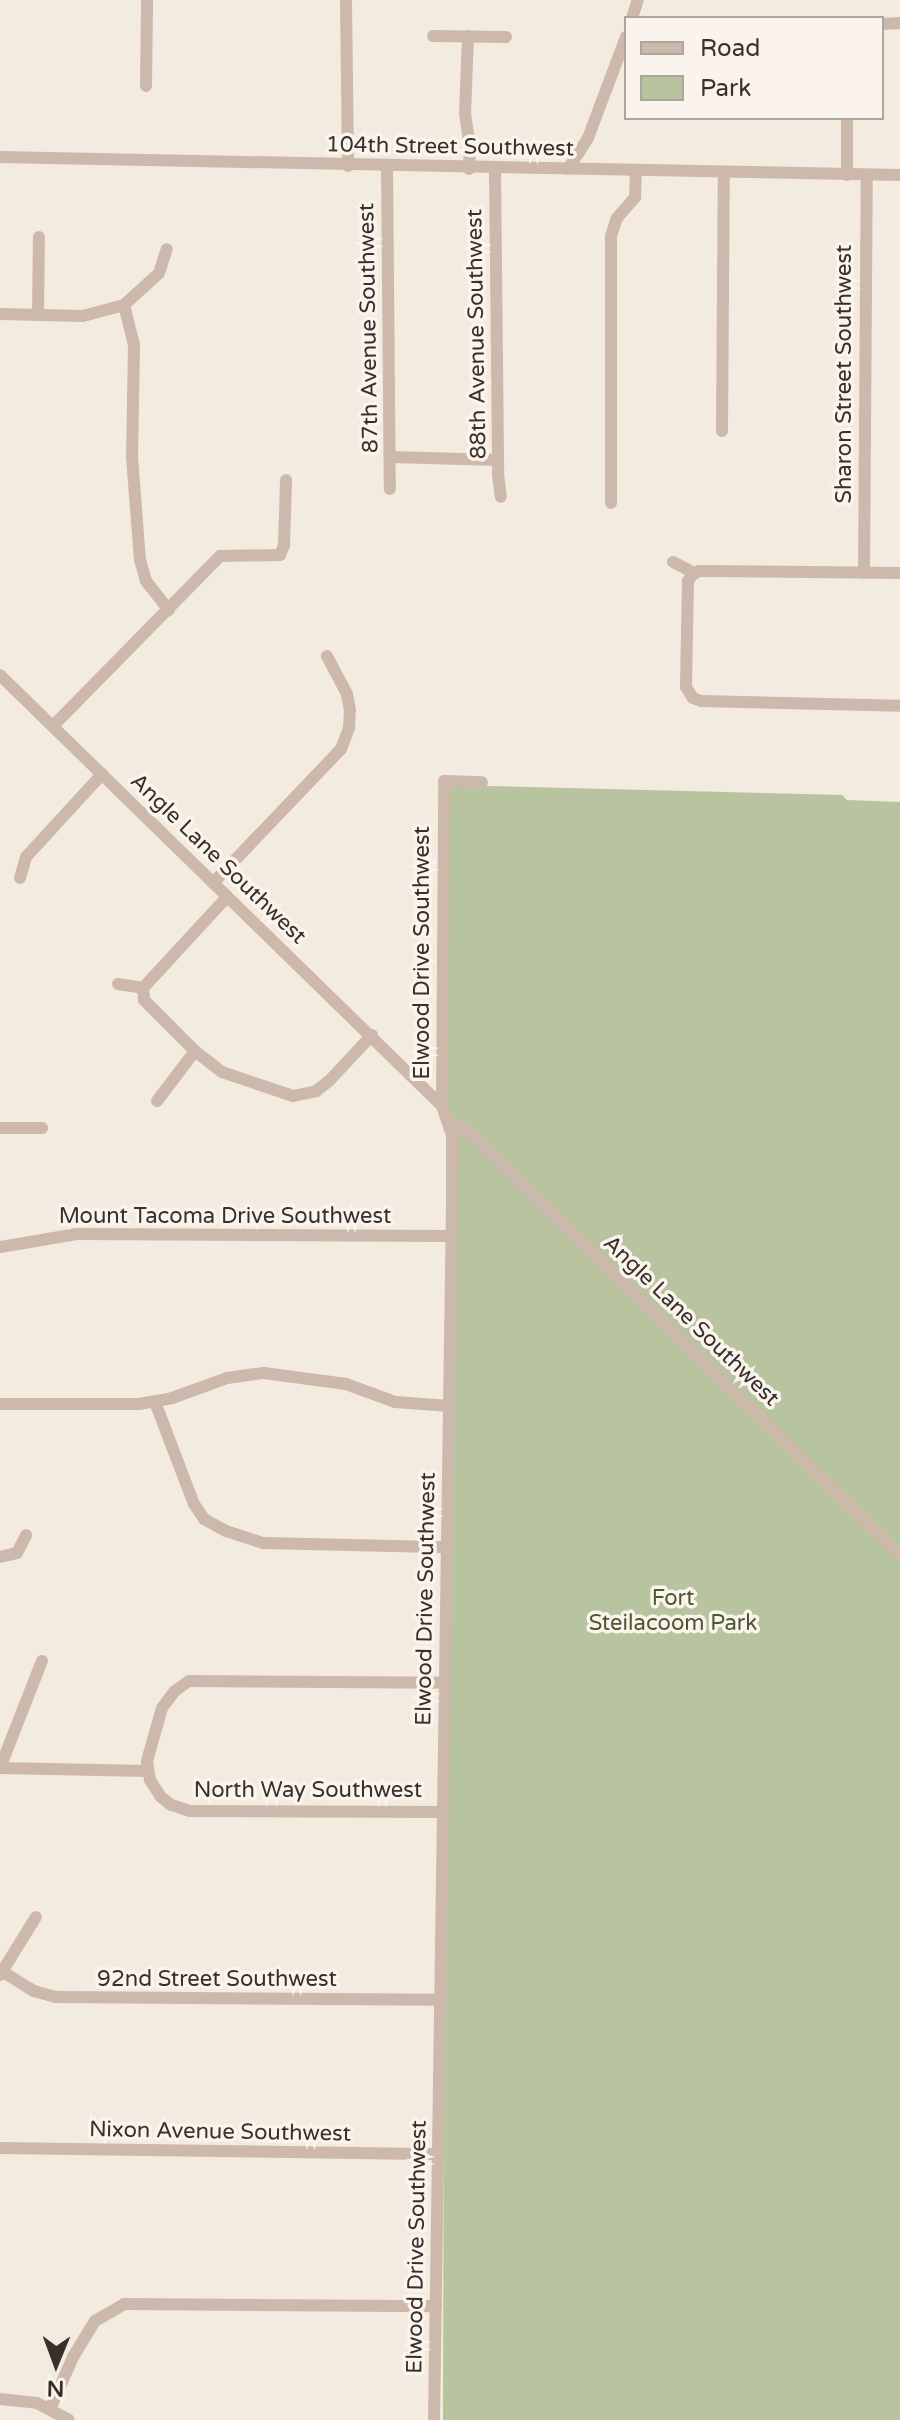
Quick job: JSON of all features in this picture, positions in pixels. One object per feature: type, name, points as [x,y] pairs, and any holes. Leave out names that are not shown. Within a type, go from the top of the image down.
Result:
[{"type":"street","points":[[146,86],[147,0]]},
{"type":"street","points":[[346,0],[348,166]]},
{"type":"street","points":[[433,36],[506,37]]},
{"type":"street","points":[[468,36],[465,113],[470,148],[469,169]]},
{"type":"street","points":[[568,169],[588,138],[624,42]]},
{"type":"street","points":[[847,120],[847,175]]},
{"type":"street","name":"104th Street Southwest","points":[[0,157],[495,170],[900,175]]},
{"type":"street","name":"87th Avenue Southwest","points":[[387,167],[390,489]]},
{"type":"street","name":"88th Avenue Southwest","points":[[495,170],[501,497]]},
{"type":"street","points":[[611,503],[611,236],[617,218],[635,197],[636,170]]},
{"type":"street","points":[[722,431],[724,172]]},
{"type":"street","name":"Sharon Street Southwest","points":[[864,573],[867,175]]},
{"type":"street","points":[[38,315],[39,237]]},
{"type":"street","points":[[0,314],[83,316],[124,305],[159,273],[167,249]]},
{"type":"street","points":[[124,305],[134,345],[132,457],[140,560],[146,581],[169,610]]},
{"type":"street","points":[[391,457],[498,460]]},
{"type":"street","points":[[53,726],[220,556],[277,556],[282,552],[286,480]]},
{"type":"street","points":[[673,562],[695,573],[900,573]]},
{"type":"street","points":[[695,573],[688,581],[686,687],[693,698],[900,706]]},
{"type":"street","points":[[213,883],[341,749],[349,728],[350,710],[347,694],[327,656]]},
{"type":"street","name":"Angle Lane Southwest","points":[[0,675],[442,1106]]},
{"type":"street","points":[[20,878],[26,857],[102,774]]},
{"type":"street","name":"Elwood Drive Southwest","points":[[434,2420],[453,1138],[442,1106],[444,781],[482,782]]},
{"type":"street","points":[[227,897],[143,988],[144,1000],[195,1051],[222,1072],[293,1096],[316,1091],[329,1081],[372,1035]]},
{"type":"street","points":[[118,984],[143,988]]},
{"type":"street","points":[[157,1101],[195,1051]]},
{"type":"street","name":"Angle Lane Southwest","points":[[450,1124],[467,1130],[900,1555]]},
{"type":"street","points":[[0,1128],[42,1128]]},
{"type":"street","name":"Mount Tacoma Drive Southwest","points":[[0,1247],[77,1234],[451,1236]]},
{"type":"street","points":[[0,1404],[155,1402],[227,1378],[264,1373],[336,1382],[395,1402],[450,1406]]},
{"type":"street","points":[[155,1402],[194,1504],[204,1519],[226,1531],[264,1543],[446,1547]]},
{"type":"street","points":[[0,1557],[17,1553],[26,1535]]},
{"type":"street","points":[[42,1661],[0,1768],[147,1771],[149,1751],[162,1708],[175,1691],[189,1681],[445,1683]]},
{"type":"street","name":"North Way Southwest","points":[[147,1771],[161,1797],[171,1805],[190,1811],[444,1812]]},
{"type":"street","points":[[1,1972],[36,1917]]},
{"type":"street","name":"92nd Street Southwest","points":[[1,1972],[34,1991],[55,1997],[440,2000]]},
{"type":"street","name":"Nixon Avenue Southwest","points":[[0,2148],[439,2154]]},
{"type":"street","points":[[50,2409],[73,2357],[95,2321],[124,2304],[436,2306]]},
{"type":"street","points":[[0,2399],[27,2401],[69,2420]]},
{"type":"green space","name":"Fort Steilacoom Park","points":[[447,785],[842,795],[847,800],[900,802],[900,2420],[443,2420]]}]
